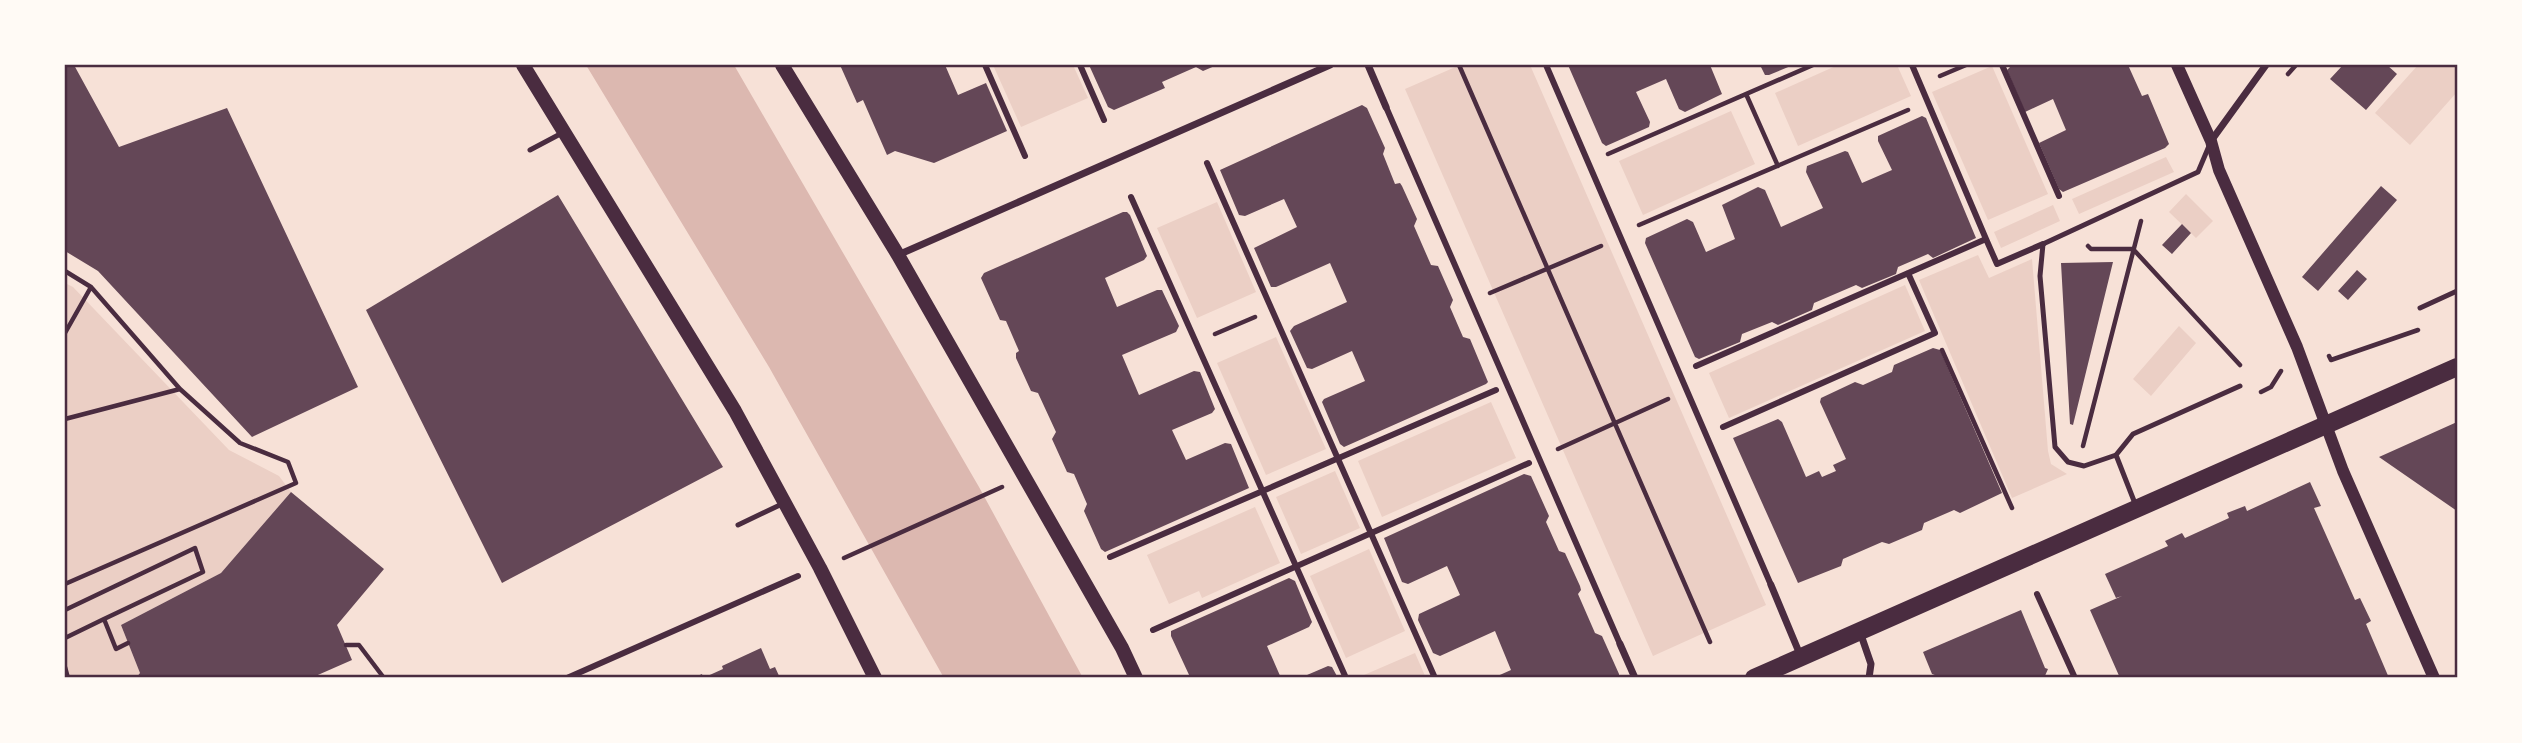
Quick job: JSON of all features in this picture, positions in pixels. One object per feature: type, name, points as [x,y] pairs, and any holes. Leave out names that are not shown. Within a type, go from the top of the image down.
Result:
[{"type":"main road","points":[[523,65],[735,411],[875,678]]},
{"type":"main road","points":[[782,65],[898,255],[1122,648],[1136,678]]},
{"type":"main road","points":[[1764,676],[1801,657],[2457,367]]},
{"type":"street","points":[[985,65],[1024,156]]},
{"type":"street","points":[[1080,65],[1104,120]]},
{"type":"street","points":[[898,255],[1330,65]]},
{"type":"street","points":[[1368,65],[1634,678]]},
{"type":"street","points":[[1546,65],[1801,657]]},
{"type":"street","points":[[1912,65],[1997,264],[2043,244]]},
{"type":"street","points":[[2001,65],[2059,197]]},
{"type":"street","points":[[2177,65],[2211,141],[2218,170],[2302,359],[2343,471],[2434,678]]},
{"type":"street","points":[[2211,141],[2266,65]]},
{"type":"street","points":[[1207,163],[1435,678]]},
{"type":"street","points":[[1131,197],[1346,678]]},
{"type":"street","points":[[1696,366],[1986,239]]},
{"type":"street","points":[[1723,427],[1935,334],[1908,273]]},
{"type":"street","points":[[1110,557],[1496,390]]},
{"type":"street","points":[[1153,630],[1529,463]]},
{"type":"street","points":[[568,678],[798,576]]},
{"type":"street","points":[[2037,594],[2075,678]]},
{"type":"street","points":[[1860,632],[1871,664],[1869,678]]},
{"type":"lane","points":[[530,150],[564,132]]},
{"type":"lane","points":[[2211,141],[2198,172],[2043,244],[2040,276],[2055,447],[2068,462],[2084,466],[2116,455],[2133,434],[2240,386]]},
{"type":"lane","points":[[2420,308],[2457,291]]},
{"type":"lane","points":[[2116,455],[2137,509]]},
{"type":"lane","points":[[738,525],[785,502]]},
{"type":"path","points":[[1458,65],[1710,642]]},
{"type":"path","points":[[1604,156],[1813,65]]},
{"type":"path","points":[[1920,85],[1966,65]]},
{"type":"path","points":[[2284,79],[2296,65]]},
{"type":"path","points":[[1746,93],[1778,166]]},
{"type":"path","points":[[1635,227],[1927,102]]},
{"type":"path","points":[[2080,456],[2143,214]]},
{"type":"path","points":[[1486,295],[1612,241]]},
{"type":"path","points":[[2084,242],[2091,249],[2133,249],[2240,366],[2245,376]]},
{"type":"path","points":[[65,271],[91,287],[180,389],[240,443],[288,462],[296,483],[65,584]]},
{"type":"path","points":[[65,333],[91,287]]},
{"type":"path","points":[[1196,342],[1272,310]]},
{"type":"path","points":[[2325,348],[2331,360],[2429,326]]},
{"type":"path","points":[[1935,334],[2012,508]]},
{"type":"path","points":[[2253,395],[2271,387],[2282,370]]},
{"type":"path","points":[[65,419],[180,389]]},
{"type":"path","points":[[1554,451],[1680,394]]},
{"type":"path","points":[[837,562],[1004,486]]},
{"type":"path","points":[[65,610],[195,548],[204,572],[65,638]]},
{"type":"path","points":[[104,619],[116,649],[128,643]]},
{"type":"path","points":[[346,645],[359,645],[384,678]]},
{"type":"path","points":[[65,667],[68,678]]},
{"type":"shaded area","points":[[586,65],[734,65],[979,487],[1083,678],[944,678],[769,367]]},
{"type":"shaded area","points":[[993,65],[1073,65],[1088,98],[1021,127]]},
{"type":"shaded area","points":[[1460,65],[1530,65],[1766,605],[1653,656],[1405,89]]},
{"type":"shaded area","points":[[1838,65],[1897,65],[1911,96],[1798,146],[1775,93]]},
{"type":"shaded area","points":[[2418,65],[2457,65],[2457,92],[2410,145],[2375,113]]},
{"type":"shaded area","points":[[1992,66],[2048,194],[1988,220],[1932,92]]},
{"type":"shaded area","points":[[1731,111],[1755,164],[1643,215],[1619,161]]},
{"type":"shaded area","points":[[2166,157],[2174,172],[2079,214],[2072,199]]},
{"type":"shaded area","points":[[2186,194],[2213,221],[2196,238],[2169,212]]},
{"type":"shaded area","points":[[1217,202],[1256,292],[1197,318],[1157,228]]},
{"type":"shaded area","points":[[2053,205],[2060,221],[2001,248],[1994,232]]},
{"type":"shaded area","points":[[1978,255],[1989,278],[2032,259],[2048,451],[2051,464],[2067,474],[2012,498],[1919,280]]},
{"type":"shaded area","points":[[65,283],[73,287],[229,450],[279,476],[291,492],[221,573],[121,625],[140,673],[136,678],[65,678]]},
{"type":"shaded area","points":[[1905,285],[1925,331],[1729,418],[1709,373]]},
{"type":"shaded area","points":[[2179,326],[2196,343],[2151,396],[2133,379]]},
{"type":"shaded area","points":[[1276,337],[1326,449],[1266,475],[1217,363]]},
{"type":"shaded area","points":[[1491,402],[1516,458],[1382,517],[1358,461]]},
{"type":"shaded area","points":[[1335,471],[1360,528],[1301,554],[1276,497]]},
{"type":"shaded area","points":[[1255,507],[1280,563],[1202,598],[1199,591],[1169,604],[1147,555]]},
{"type":"shaded area","points":[[1369,549],[1405,631],[1346,658],[1310,576]]},
{"type":"shaded area","points":[[1415,653],[1426,678],[1357,678]]},
{"type":"building","points":[[65,65],[74,65],[119,147],[227,108],[358,387],[252,437],[98,271],[65,251]]},
{"type":"building","points":[[840,65],[945,65],[958,95],[986,83],[1007,131],[934,163],[895,151],[887,155],[863,100],[857,103]]},
{"type":"building","points":[[1089,65],[1217,65],[1203,71],[1196,67],[1162,82],[1165,88],[1114,110],[1108,107]]},
{"type":"building","points":[[1568,65],[1710,65],[1722,94],[1685,112],[1679,109],[1666,79],[1636,92],[1650,122],[1649,127],[1606,146],[1602,143]]},
{"type":"building","points":[[1760,65],[1793,65],[1765,75]]},
{"type":"building","points":[[2012,65],[2128,65],[2142,96],[2148,94],[2169,144],[2063,192],[2059,189],[2039,143],[2066,130],[2053,99],[2025,112],[2007,70]]},
{"type":"building","points":[[2343,65],[2387,65],[2397,74],[2366,110],[2330,79]]},
{"type":"building","points":[[1362,105],[1367,108],[1385,148],[1383,154],[1395,184],[1400,183],[1402,186],[1417,219],[1414,226],[1431,265],[1438,266],[1453,300],[1450,307],[1463,337],[1470,339],[1488,382],[1344,447],[1340,444],[1322,402],[1365,381],[1352,351],[1312,369],[1307,368],[1290,331],[1294,326],[1347,302],[1330,263],[1271,287],[1254,248],[1297,227],[1284,199],[1245,216],[1239,215],[1220,170]]},
{"type":"building","points":[[1922,116],[1926,118],[1976,238],[1933,258],[1928,254],[1898,267],[1896,274],[1862,288],[1856,285],[1814,303],[1812,310],[1778,325],[1772,322],[1742,334],[1740,342],[1699,359],[1695,357],[1645,243],[1646,238],[1687,219],[1693,222],[1706,252],[1735,239],[1722,205],[1758,187],[1765,190],[1781,227],[1823,208],[1806,172],[1807,166],[1845,151],[1848,152],[1862,183],[1892,170],[1878,136]]},
{"type":"building","points":[[2381,186],[2397,200],[2318,291],[2302,277]]},
{"type":"building","points":[[558,195],[723,467],[502,583],[366,310]]},
{"type":"building","points":[[1123,212],[1130,215],[1147,256],[1144,260],[1105,278],[1117,307],[1162,290],[1179,326],[1176,332],[1122,355],[1139,395],[1194,371],[1200,372],[1215,409],[1212,413],[1172,430],[1186,460],[1225,443],[1231,444],[1249,488],[1105,552],[1101,549],[1084,511],[1087,504],[1074,474],[1067,472],[1052,439],[1056,432],[1038,393],[1031,391],[1016,358],[1019,351],[1006,321],[1000,320],[981,278],[984,273]]},
{"type":"building","points":[[2182,224],[2191,233],[2172,254],[2162,245]]},
{"type":"building","points":[[2113,262],[2073,425],[2070,424],[2061,263]]},
{"type":"building","points":[[2357,270],[2367,279],[2348,300],[2338,291]]},
{"type":"building","points":[[1933,348],[1940,350],[2002,493],[1960,513],[1954,510],[1924,523],[1922,530],[1889,544],[1882,542],[1843,559],[1841,566],[1798,583],[1733,438],[1778,419],[1782,422],[1806,477],[1819,471],[1822,477],[1836,471],[1833,465],[1846,459],[1820,402],[1821,398],[1855,382],[1863,385],[1892,372],[1894,365]]},
{"type":"building","points":[[2457,422],[2457,511],[2379,457]]},
{"type":"building","points":[[1524,474],[1531,476],[1549,516],[1546,522],[1559,551],[1565,553],[1580,586],[1578,594],[1595,633],[1602,636],[1619,678],[1493,678],[1511,670],[1495,631],[1440,656],[1433,653],[1418,620],[1419,614],[1460,595],[1447,566],[1408,584],[1402,582],[1384,538]]},
{"type":"building","points":[[2310,482],[2321,506],[2314,508],[2355,600],[2360,598],[2371,621],[2366,624],[2389,678],[2120,678],[2090,610],[2122,596],[2116,598],[2105,574],[2168,546],[2165,541],[2182,533],[2185,538],[2229,518],[2227,513],[2245,506],[2247,511]]},
{"type":"building","points":[[291,492],[384,569],[337,625],[352,660],[311,678],[136,678],[140,673],[121,625],[221,573]]},
{"type":"building","points":[[1289,578],[1295,581],[1312,622],[1309,627],[1267,646],[1281,678],[1190,677],[1171,631]]},
{"type":"building","points":[[2021,610],[2045,668],[2048,669],[2044,678],[1943,678],[1932,674],[1923,652]]},
{"type":"building","points":[[761,648],[770,669],[775,667],[780,678],[703,678]]},
{"type":"building","points":[[1328,666],[1332,667],[1338,678],[1300,678]]}]
